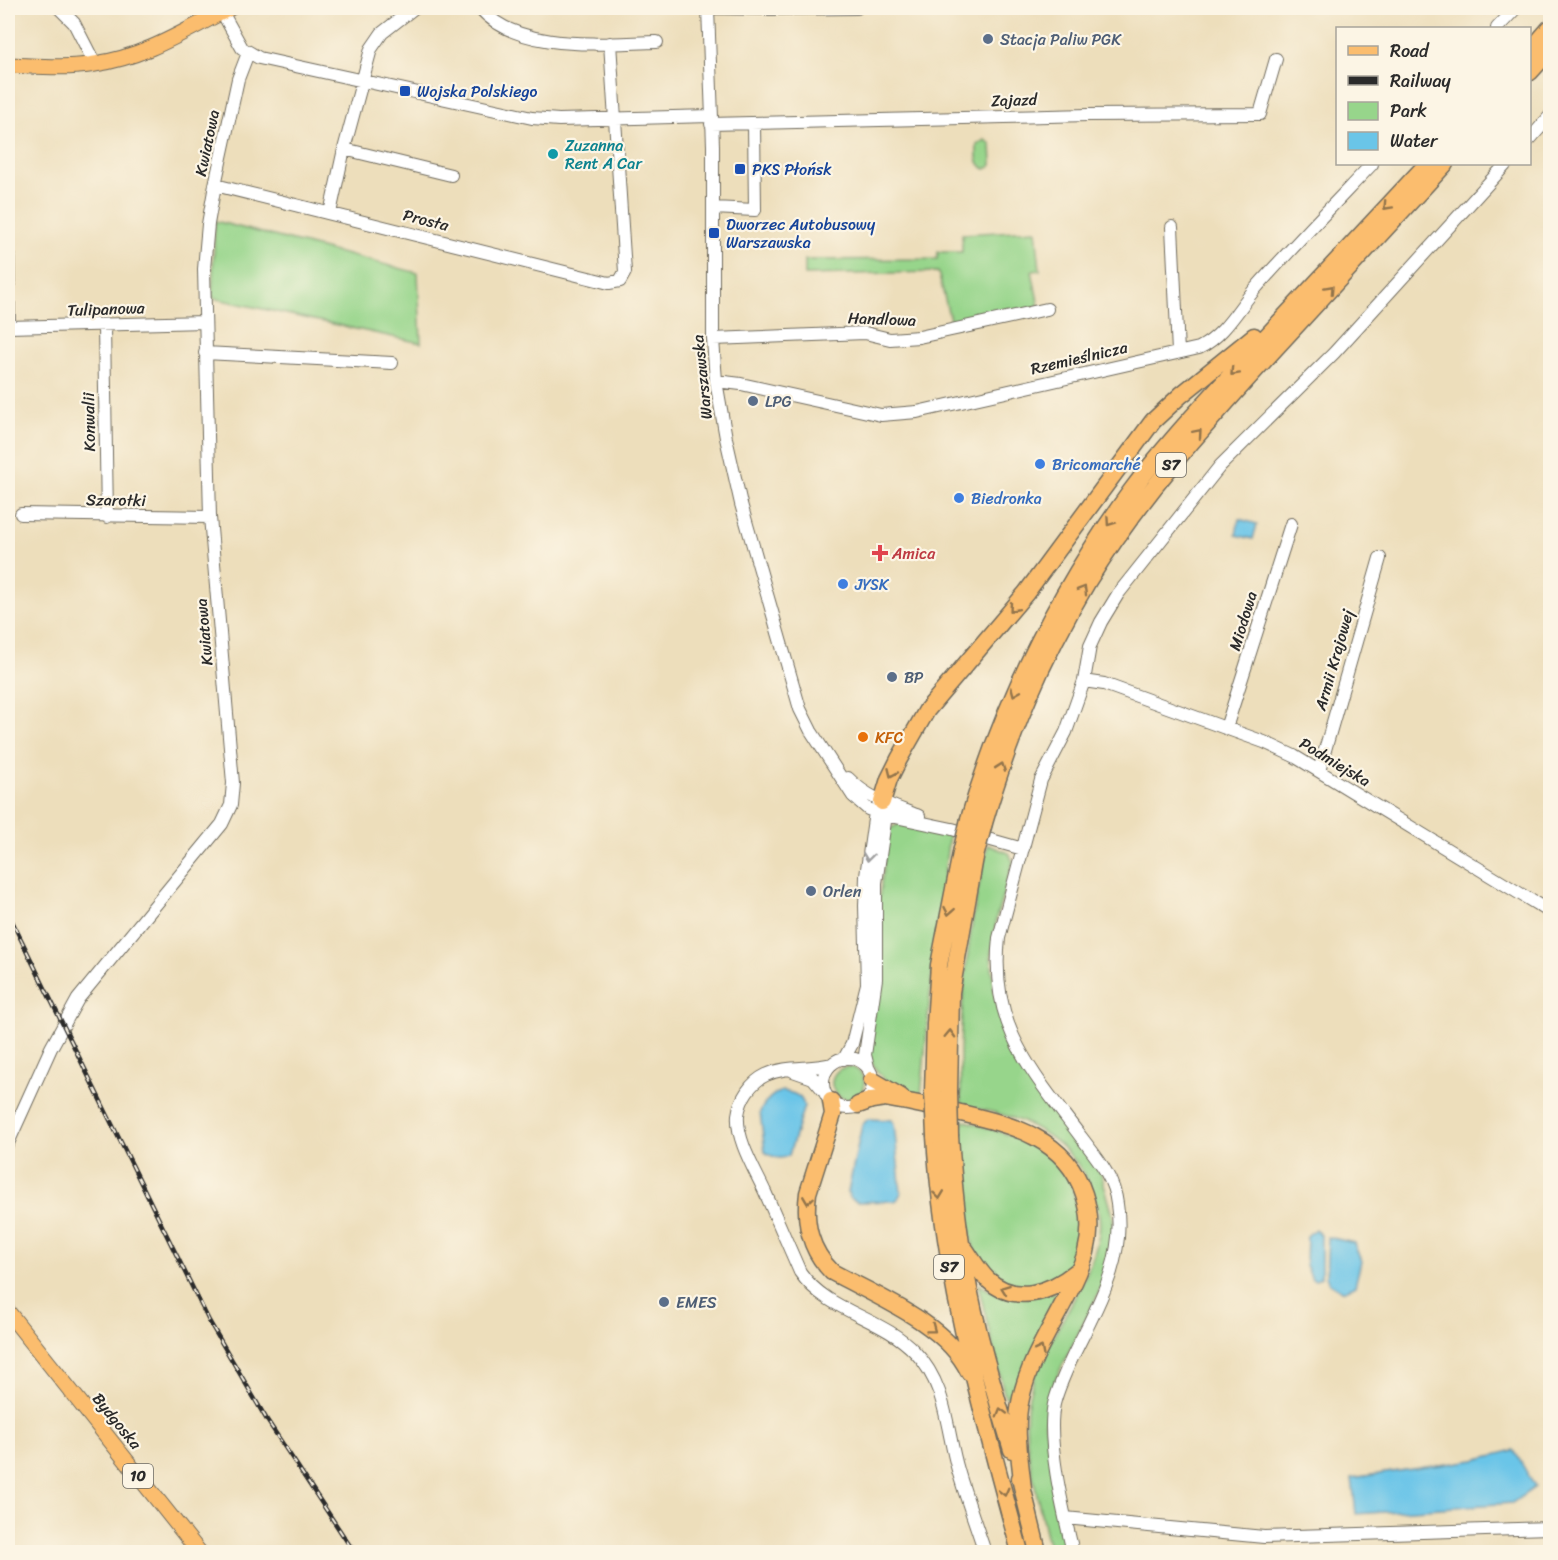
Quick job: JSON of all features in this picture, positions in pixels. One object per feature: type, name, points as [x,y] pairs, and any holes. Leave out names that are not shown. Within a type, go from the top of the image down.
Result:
[{"type":"highway","points":[[1531,50],[1551,28]]},
{"type":"highway","points":[[1531,71],[1551,50]]},
{"type":"highway","name":"S7","points":[[1038,1552],[1023,1489],[986,1362],[961,1243],[952,1175],[943,1136],[941,1092],[951,992],[968,855],[977,821],[986,765],[1023,670],[1076,572],[1138,481],[1301,297],[1425,165]]},
{"type":"highway","name":"S7","points":[[977,821],[999,773],[1020,714],[1037,676],[1079,597],[1116,539],[1176,458],[1444,165]]},
{"type":"highway","points":[[881,810],[889,779],[898,759],[927,710],[1026,593],[1153,421],[1181,395],[1301,297]]},
{"type":"highway","points":[[871,1076],[885,1089],[913,1102]]},
{"type":"highway","points":[[828,1096],[833,1114],[806,1205],[810,1239],[818,1256],[832,1272],[919,1320],[947,1341],[965,1363],[979,1395]]},
{"type":"highway","points":[[858,1106],[885,1098],[913,1102],[1029,1133],[1057,1151],[1075,1173],[1082,1186],[1089,1213],[1088,1240],[1078,1271],[1032,1366],[1021,1397],[1017,1429],[1023,1489]]},
{"type":"highway","name":"S7","points":[[943,1136],[937,1174],[947,1255],[979,1395],[1020,1552]]},
{"type":"highway","points":[[961,1243],[986,1278],[1004,1290],[1028,1294],[1041,1292],[1061,1284],[1078,1271]]},
{"type":"main road","points":[[8,65],[60,67],[95,64],[126,57],[156,47],[226,10]]},
{"type":"main road","name":"Bydgoska","points":[[8,1312],[199,1552]]},
{"type":"street","points":[[59,8],[74,22],[95,64]]},
{"type":"street","points":[[330,213],[344,149],[371,49],[382,33],[414,8]]},
{"type":"street","points":[[480,8],[501,25],[521,35],[543,41],[657,42]]},
{"type":"street","points":[[708,8],[857,8]]},
{"type":"street","name":"Warszawska","points":[[708,8],[713,208],[713,339],[716,381],[741,504],[803,716],[831,760],[881,810],[1023,849]]},
{"type":"street","points":[[1498,27],[1516,8]]},
{"type":"street","points":[[226,10],[237,41],[248,52],[280,64],[532,118],[711,120]]},
{"type":"street","points":[[610,43],[615,118]]},
{"type":"street","name":"Kwiatowa","points":[[8,1143],[51,1048],[78,999],[222,825],[231,805],[233,783],[210,517],[204,269],[208,224],[215,184],[238,79],[248,52]]},
{"type":"street","name":"Zajazd","points":[[711,120],[754,123],[1088,114],[1260,114],[1276,59]]},
{"type":"street","points":[[1531,138],[1551,116]]},
{"type":"street","name":"Prosta","points":[[215,184],[609,283],[620,281],[625,272],[615,118]]},
{"type":"street","points":[[713,208],[755,210],[754,123]]},
{"type":"street","points":[[344,149],[451,175]]},
{"type":"street","name":"Rzemieślnicza","points":[[716,381],[741,384],[881,415],[917,412],[1199,348],[1212,342],[1221,334],[1255,289],[1371,165]]},
{"type":"street","points":[[1073,1552],[1053,1442],[1053,1408],[1061,1381],[1110,1278],[1117,1252],[1120,1221],[1117,1200],[1107,1171],[1028,1066],[1009,1028],[1002,1005],[996,961],[999,938],[1041,780],[1066,732],[1084,681],[1090,646],[1118,594],[1220,466],[1334,353],[1505,165]]},
{"type":"street","points":[[8,225],[8,327]]},
{"type":"street","points":[[1172,227],[1178,352]]},
{"type":"street","name":"Handlowa","points":[[713,339],[865,333],[890,339],[919,337],[1047,309]]},
{"type":"street","name":"Tulipanowa","points":[[8,327],[205,322]]},
{"type":"street","name":"Konwalii","points":[[104,326],[107,517]]},
{"type":"street","points":[[206,353],[392,363]]},
{"type":"street","name":"Szarotki","points":[[21,514],[210,517]]},
{"type":"street","name":"Miodowa","points":[[1226,728],[1291,524]]},
{"type":"street","name":"Armii Krajowej","points":[[1319,771],[1380,558]]},
{"type":"street","name":"Podmiejska","points":[[1084,681],[1104,684],[1288,753],[1551,912]]},
{"type":"street","points":[[828,1096],[824,1076],[852,1044],[867,984],[864,906],[866,876],[881,810]]},
{"type":"street","points":[[786,1069],[813,1078],[828,1096],[844,1108],[858,1106],[869,1095],[871,1076],[865,1055],[876,979],[875,907],[881,810]]},
{"type":"street","points":[[871,1076],[858,1061],[838,1061],[816,1068],[801,1066],[765,1076],[755,1082],[747,1092],[738,1116],[743,1143],[800,1272],[807,1281],[816,1291],[835,1303],[892,1333],[915,1352],[935,1382],[943,1398],[958,1469],[985,1552]]},
{"type":"street","points":[[1065,1518],[1264,1537],[1551,1528]]},
{"type":"green space","points":[[985,140],[991,144],[992,165],[986,169],[980,165],[977,156],[977,145]]},
{"type":"green space","points":[[215,221],[418,273],[421,343],[212,298]]},
{"type":"green space","points":[[1036,230],[1040,270],[1032,271],[1039,307],[952,327],[938,272],[805,275],[805,260],[937,259],[938,252],[962,252],[962,234]]},
{"type":"green space","points":[[901,823],[949,835],[933,963],[921,1095],[889,1083],[878,1072],[869,1056],[878,906],[889,829]]},
{"type":"green space","points":[[988,845],[1009,853],[1013,862],[997,915],[991,954],[994,991],[1000,1019],[1017,1061],[1101,1173],[1113,1216],[1115,1244],[1099,1292],[1055,1380],[1045,1423],[1058,1509],[1068,1552],[1050,1552],[1030,1458],[1027,1409],[1035,1375],[1094,1255],[1099,1234],[1099,1215],[1094,1196],[1081,1169],[1052,1139],[1039,1130],[1009,1117],[961,1106],[960,1051],[964,985],[974,914]]},
{"type":"green space","points":[[848,1067],[859,1072],[864,1083],[859,1094],[848,1099],[837,1094],[832,1083],[837,1072]]},
{"type":"green space","points":[[963,1120],[1001,1132],[1037,1148],[1058,1163],[1065,1172],[1075,1199],[1079,1232],[1072,1262],[1059,1276],[1030,1286],[1015,1286],[1002,1281],[980,1261],[974,1249],[967,1213],[962,1150]]},
{"type":"green space","points":[[978,1284],[989,1290],[1058,1293],[1061,1297],[1012,1396],[1005,1397]]},
{"type":"water","points":[[1239,519],[1257,524],[1253,539],[1236,535]]},
{"type":"water","points":[[783,1091],[799,1097],[804,1106],[789,1155],[780,1158],[765,1152],[760,1112],[769,1098]]},
{"type":"water","points":[[868,1119],[892,1120],[894,1124],[901,1193],[897,1200],[857,1202],[850,1198],[848,1192],[862,1125]]},
{"type":"water","points":[[1315,1229],[1321,1235],[1321,1277],[1316,1280],[1312,1279],[1306,1265],[1307,1236]]},
{"type":"water","points":[[1328,1237],[1354,1243],[1361,1261],[1355,1286],[1342,1291],[1329,1283],[1326,1276]]},
{"type":"water","points":[[1514,1450],[1535,1487],[1512,1503],[1356,1514],[1352,1478],[1474,1460]]},
{"type":"railway","points":[[8,913],[209,1321],[267,1420],[354,1552]]},
{"type":"place","name":"Stacja Paliw PGK","points":[[988,39]]},
{"type":"place","name":"Wojska Polskiego","points":[[405,91]]},
{"type":"place","name":"Zuzanna Rent A Car","points":[[553,154]]},
{"type":"place","name":"PKS Płońsk","points":[[740,169]]},
{"type":"place","name":"Dworzec Autobusowy Warszawska","points":[[714,233]]},
{"type":"place","name":"LPG","points":[[753,401]]},
{"type":"place","name":"Bricomarché","points":[[1040,464]]},
{"type":"place","name":"Biedronka","points":[[959,498]]},
{"type":"place","name":"Amica","points":[[880,553]]},
{"type":"place","name":"JYSK","points":[[843,584]]},
{"type":"place","name":"BP","points":[[892,677]]},
{"type":"place","name":"KFC","points":[[863,737]]},
{"type":"place","name":"Orlen","points":[[811,891]]},
{"type":"place","name":"EMES","points":[[664,1302]]}]
